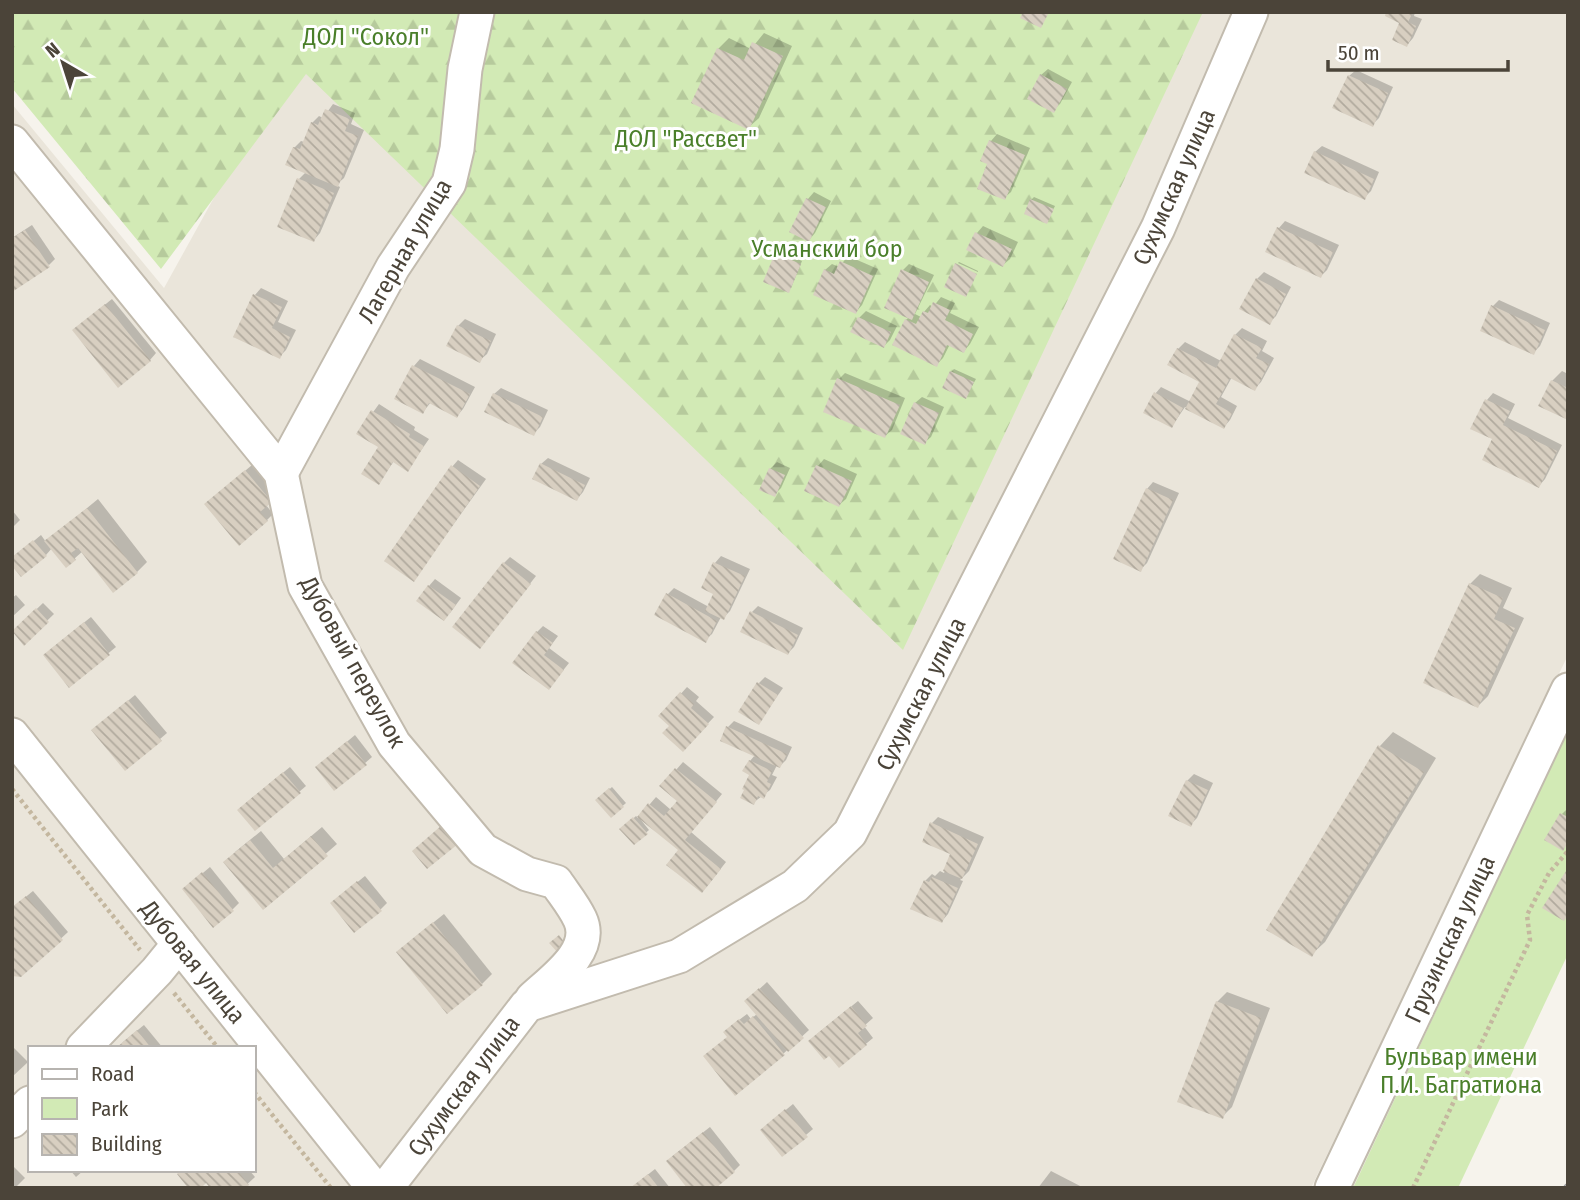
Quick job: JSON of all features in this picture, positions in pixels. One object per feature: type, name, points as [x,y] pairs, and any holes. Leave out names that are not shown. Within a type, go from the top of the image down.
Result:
[{"type":"street","name":"Лагерная улица","points":[[281,473],[393,267],[449,183],[457,149],[465,69],[477,12]]},
{"type":"street","name":"Сухумская улица","points":[[386,1188],[527,1005],[679,956],[795,886],[850,832],[1158,228],[1251,12]]},
{"type":"street","name":"Дубовый переулок","points":[[12,142],[281,473],[305,586],[394,744],[483,850],[527,874],[556,882],[581,921],[582,941],[574,958],[527,1005]]},
{"type":"street","name":"Грузинская улица","points":[[1332,1188],[1568,690]]},
{"type":"street","name":"Дубовая улица","points":[[12,735],[374,1188]]},
{"type":"street","points":[[85,1046],[157,971],[179,944]]},
{"type":"street","points":[[12,1121],[28,1105]]},
{"type":"path","points":[[12,789],[216,1046]]},
{"type":"path","points":[[1413,1188],[1530,940],[1527,915],[1549,873],[1568,851]]},
{"type":"path","points":[[256,1094],[331,1188]]},
{"type":"shaded area","points":[[940,12],[1568,12],[1568,655],[1311,1188],[12,1188],[12,104],[164,288],[304,35]]},
{"type":"green space","name":"Усманский бор","points":[[12,12],[1203,12],[903,650],[306,74],[161,269],[12,88]]},
{"type":"green space","name":"Бульвар имени П.И. Багратиона","points":[[1568,730],[1568,954],[1458,1188],[1353,1188]]},
{"type":"building","points":[[1023,12],[1049,12],[1041,28],[1020,18]]},
{"type":"building","points":[[1386,12],[1413,12],[1408,22],[1416,26],[1407,47],[1392,40],[1399,23],[1385,16]]},
{"type":"building","points":[[752,42],[783,56],[749,130],[691,103],[717,48],[744,60]]},
{"type":"building","points":[[1040,74],[1067,89],[1054,113],[1027,99]]},
{"type":"building","points":[[1348,75],[1388,93],[1373,127],[1332,108]]},
{"type":"building","points":[[325,109],[350,119],[345,131],[358,136],[338,187],[285,165],[293,147],[300,149],[311,122],[318,125]]},
{"type":"building","points":[[989,140],[1025,155],[1005,200],[977,189],[987,164],[980,161]]},
{"type":"building","points":[[1314,151],[1374,179],[1365,200],[1304,173]]},
{"type":"building","points":[[297,178],[334,193],[314,242],[277,227]]},
{"type":"building","points":[[806,198],[826,207],[809,242],[789,232]]},
{"type":"building","points":[[1030,199],[1054,209],[1047,224],[1024,214]]},
{"type":"building","points":[[1277,227],[1333,252],[1321,278],[1265,252]]},
{"type":"building","points":[[25,230],[50,267],[12,292],[12,238]]},
{"type":"building","points":[[975,232],[1012,249],[1003,267],[966,250]]},
{"type":"building","points":[[775,253],[801,264],[789,293],[763,282]]},
{"type":"building","points":[[840,261],[873,276],[856,314],[813,295],[824,269],[834,274]]},
{"type":"building","points":[[955,263],[977,274],[966,297],[944,287]]},
{"type":"building","points":[[901,269],[929,282],[912,320],[884,308]]},
{"type":"building","points":[[1256,278],[1286,294],[1270,325],[1239,309]]},
{"type":"building","points":[[253,294],[282,307],[272,328],[290,337],[280,359],[233,337]]},
{"type":"building","points":[[933,302],[950,310],[945,320],[973,334],[964,353],[947,345],[937,367],[892,345],[905,319],[916,324],[923,311],[928,313]]},
{"type":"building","points":[[105,304],[151,361],[118,388],[72,330]]},
{"type":"building","points":[[1491,305],[1545,330],[1534,355],[1480,331]]},
{"type":"building","points":[[858,317],[891,332],[884,348],[850,332]]},
{"type":"building","points":[[457,325],[491,341],[480,363],[446,346]]},
{"type":"building","points":[[1234,334],[1262,348],[1256,358],[1269,364],[1255,391],[1230,378],[1216,404],[1232,413],[1224,429],[1185,409],[1199,382],[1167,365],[1177,348],[1216,368]]},
{"type":"building","points":[[412,365],[470,394],[457,418],[429,403],[423,414],[394,399]]},
{"type":"building","points":[[950,371],[974,382],[966,399],[942,388]]},
{"type":"building","points":[[837,378],[900,405],[885,438],[823,412]]},
{"type":"building","points":[[1551,380],[1568,388],[1568,420],[1538,406]]},
{"type":"building","points":[[1154,392],[1183,408],[1172,428],[1143,413]]},
{"type":"building","points":[[493,393],[543,417],[534,436],[484,412]]},
{"type":"building","points":[[1485,399],[1510,411],[1503,425],[1557,451],[1539,488],[1482,460],[1492,439],[1470,429]]},
{"type":"building","points":[[914,402],[939,413],[925,445],[900,434]]},
{"type":"building","points":[[371,410],[424,446],[408,472],[393,462],[379,485],[361,474],[378,447],[356,434]]},
{"type":"building","points":[[540,463],[585,485],[577,501],[532,479]]},
{"type":"building","points":[[451,465],[480,486],[414,582],[384,561]]},
{"type":"building","points":[[816,465],[852,481],[839,507],[804,491]]},
{"type":"building","points":[[769,468],[785,475],[775,497],[759,490]]},
{"type":"building","points":[[245,470],[272,502],[260,512],[268,521],[239,546],[204,504]]},
{"type":"building","points":[[1146,488],[1173,500],[1141,572],[1113,559]]},
{"type":"building","points":[[87,508],[138,573],[113,593],[78,548],[71,553],[76,560],[66,568],[44,541]]},
{"type":"building","points":[[33,540],[47,556],[21,577],[12,566],[12,557]]},
{"type":"building","points":[[503,562],[531,584],[480,649],[452,627]]},
{"type":"building","points":[[713,562],[745,576],[724,620],[705,611],[713,594],[701,588]]},
{"type":"building","points":[[1469,583],[1503,598],[1494,619],[1515,628],[1478,708],[1423,683]]},
{"type":"building","points":[[428,585],[456,605],[444,621],[416,601]]},
{"type":"building","points":[[666,593],[717,621],[706,643],[654,615]]},
{"type":"building","points":[[36,608],[49,622],[24,646],[12,631]]},
{"type":"building","points":[[750,611],[798,635],[788,655],[740,632]]},
{"type":"building","points":[[84,622],[110,655],[69,688],[43,655]]},
{"type":"building","points":[[536,631],[553,643],[544,655],[564,670],[549,690],[512,663]]},
{"type":"building","points":[[757,682],[778,695],[759,725],[738,712]]},
{"type":"building","points":[[680,692],[694,704],[691,708],[709,724],[683,752],[662,733],[669,726],[658,716]]},
{"type":"building","points":[[128,700],[162,741],[125,771],[91,730]]},
{"type":"building","points":[[726,726],[787,754],[780,768],[720,741]]},
{"type":"building","points":[[347,741],[367,765],[334,791],[315,767]]},
{"type":"building","points":[[1378,745],[1424,772],[1312,957],[1266,930]]},
{"type":"building","points":[[749,760],[772,771],[767,782],[771,784],[764,799],[758,796],[754,805],[740,798],[749,775],[742,771]]},
{"type":"building","points":[[675,768],[717,802],[685,840],[721,869],[702,893],[666,865],[678,850],[637,817],[648,803],[664,816],[677,801],[659,786]]},
{"type":"building","points":[[283,772],[301,793],[255,831],[237,810]]},
{"type":"building","points":[[1186,780],[1208,790],[1191,827],[1168,816]]},
{"type":"building","points":[[609,788],[624,807],[611,818],[595,800]]},
{"type":"building","points":[[1560,813],[1568,817],[1568,842],[1563,851],[1544,840]]},
{"type":"building","points":[[633,817],[648,834],[634,845],[619,829]]},
{"type":"building","points":[[930,822],[978,844],[962,879],[943,871],[950,854],[922,842]]},
{"type":"building","points":[[442,825],[458,844],[427,869],[412,851]]},
{"type":"building","points":[[311,836],[328,856],[263,910],[223,862],[250,840],[273,868]]},
{"type":"building","points":[[1568,868],[1568,915],[1564,921],[1542,908]]},
{"type":"building","points":[[202,872],[234,911],[213,928],[182,889]]},
{"type":"building","points":[[932,877],[958,888],[942,923],[910,909],[924,880],[929,882]]},
{"type":"building","points":[[357,881],[382,911],[354,933],[330,903]]},
{"type":"building","points":[[26,896],[63,940],[21,977],[12,976],[12,907]]},
{"type":"building","points":[[433,922],[483,985],[447,1014],[396,952]]},
{"type":"building","points":[[559,935],[568,947],[559,954],[549,943]]},
{"type":"building","points":[[759,988],[804,1038],[788,1052],[744,1001]]},
{"type":"building","points":[[1216,1001],[1261,1018],[1223,1119],[1177,1102]]},
{"type":"building","points":[[851,1006],[867,1026],[858,1033],[867,1045],[839,1068],[829,1056],[824,1060],[808,1041]]},
{"type":"building","points":[[753,1016],[785,1055],[735,1096],[703,1056],[727,1037],[723,1032],[739,1019],[744,1024]]},
{"type":"building","points":[[137,1030],[149,1046],[118,1046]]},
{"type":"building","points":[[785,1109],[808,1137],[782,1157],[760,1130]]},
{"type":"building","points":[[703,1132],[735,1172],[716,1188],[687,1188],[666,1161]]},
{"type":"building","points":[[239,1172],[249,1185],[246,1188],[210,1188],[206,1183],[201,1188],[188,1188],[177,1174]]},
{"type":"building","points":[[648,1174],[659,1188],[630,1188]]},
{"type":"park label","name":"ДОЛ \"Сокол\"","points":[[366,37]]},
{"type":"park label","name":"ДОЛ \"Рассвет\"","points":[[686,139]]}]
